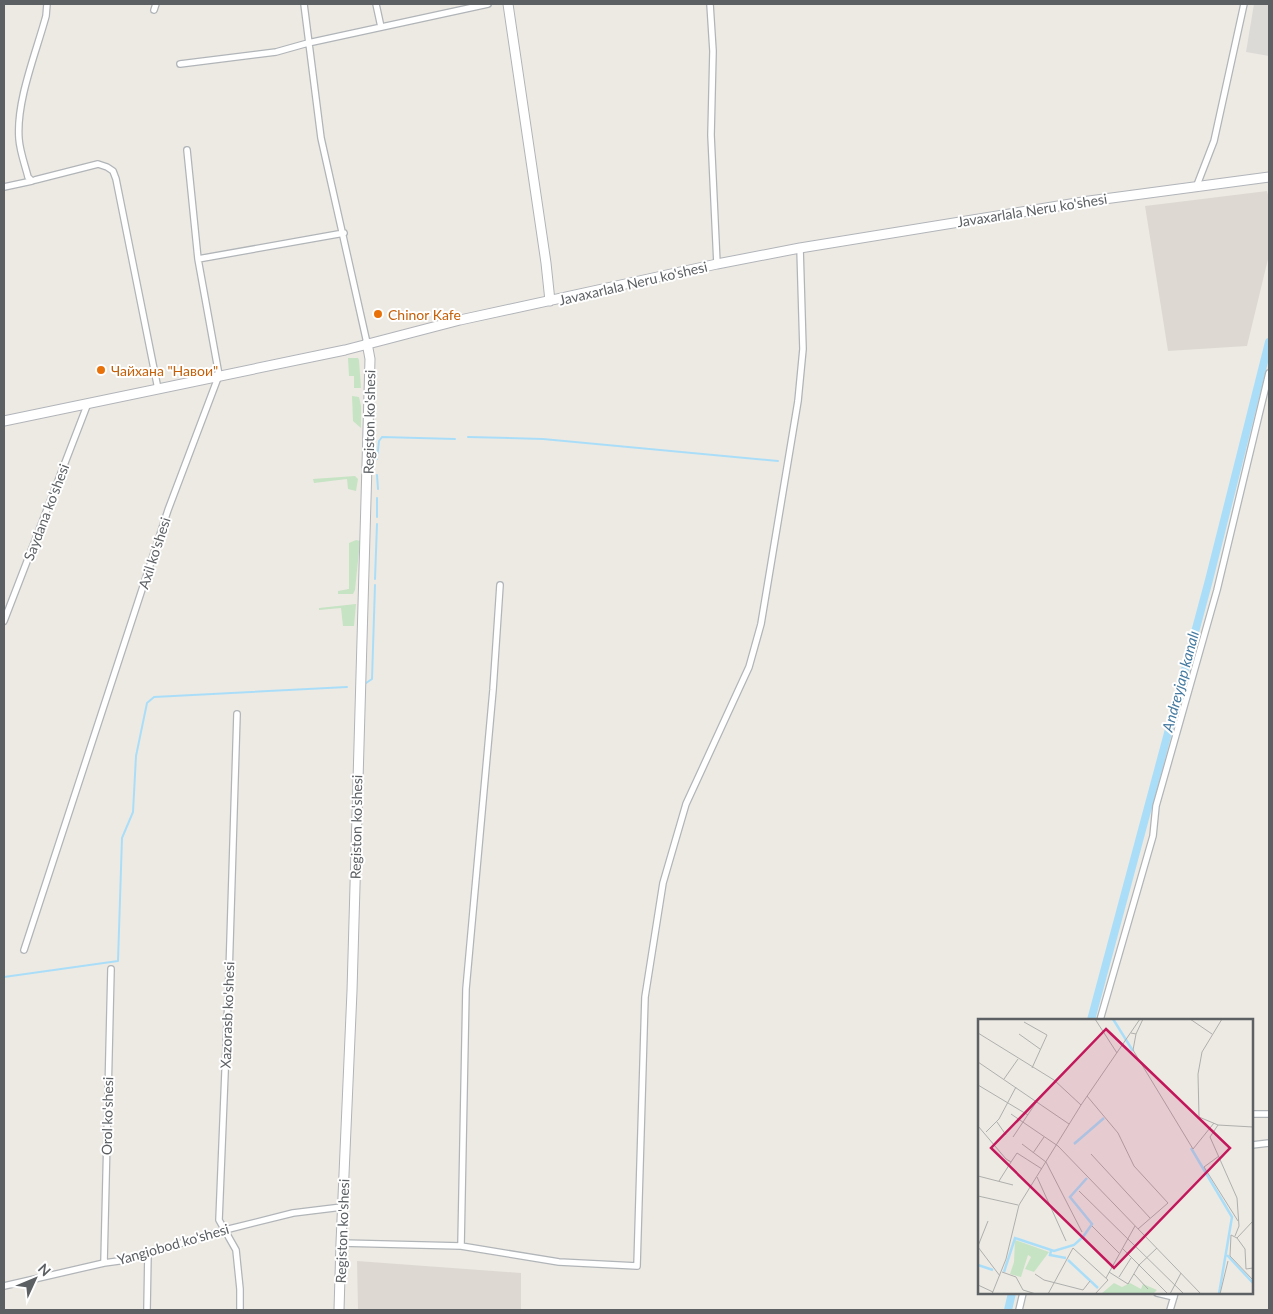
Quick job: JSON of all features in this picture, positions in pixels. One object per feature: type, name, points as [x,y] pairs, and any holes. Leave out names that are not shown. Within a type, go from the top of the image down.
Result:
[{"type":"street","points":[[32,181],[28,177],[19,140],[21,116],[24,92],[48,4]]},
{"type":"street","points":[[304,4],[321,138],[344,233],[367,343]]},
{"type":"street","points":[[376,4],[381,27]]},
{"type":"street","points":[[180,64],[276,52],[308,43],[488,4]]},
{"type":"street","points":[[508,4],[550,301]]},
{"type":"street","points":[[710,4],[713,51],[711,134],[716,264]]},
{"type":"street","points":[[1197,185],[1214,141],[1244,4]]},
{"type":"street","points":[[187,150],[198,259],[219,376]]},
{"type":"street","points":[[4,187],[98,164],[113,171],[158,389]]},
{"type":"street","name":"Javaxarlala Neru ko'shesi","points":[[4,421],[345,350],[460,320],[716,264],[800,248],[1089,201],[1269,176]]},
{"type":"street","points":[[198,259],[344,233]]},
{"type":"street","points":[[341,1243],[461,1246],[559,1262],[637,1266],[645,997],[663,883],[686,804],[749,667],[762,624],[798,401],[803,349],[800,248]]},
{"type":"street","name":"Registon ko'shesi","points":[[339,1310],[352,991],[359,694],[364,595],[370,359],[367,343]]},
{"type":"street","points":[[1100,1019],[1153,836],[1156,806],[1217,590],[1269,373]]},
{"type":"street","name":"Axil ko'shesi","points":[[24,950],[168,510],[219,376]]},
{"type":"street","name":"Saydana ko'shesi","points":[[4,621],[88,402]]},
{"type":"street","points":[[461,1246],[466,989],[493,690],[500,585]]},
{"type":"street","name":"Xazorasb ko'shesi","points":[[237,714],[219,1220],[236,1250],[240,1310]]},
{"type":"street","name":"Orol ko'shesi","points":[[104,1263],[111,969]]},
{"type":"street","points":[[1253,1114],[1269,1114]]},
{"type":"street","points":[[1253,1146],[1269,1143]]},
{"type":"street","name":"Yangiobod ko'shesi","points":[[4,1286],[104,1263],[126,1260],[225,1230],[293,1213],[342,1207]]},
{"type":"street","points":[[147,1310],[148,1253]]},
{"type":"street","points":[[1019,1310],[1023,1294]]},
{"type":"street","points":[[1170,1310],[1174,1295]]},
{"type":"shaded area","points":[[1254,4],[1269,4],[1269,56],[1246,52]]},
{"type":"shaded area","points":[[1267,191],[1269,198],[1269,255],[1247,346],[1168,351],[1145,206]]},
{"type":"shaded area","points":[[357,1261],[521,1273],[521,1310],[358,1310]]},
{"type":"green space","points":[[348,358],[358,358],[359,360],[361,388],[354,388],[354,376],[349,376]]},
{"type":"green space","points":[[352,396],[359,397],[361,428],[353,421]]},
{"type":"green space","points":[[355,476],[358,479],[356,491],[348,489],[347,479],[314,483],[313,479]]},
{"type":"green space","points":[[356,540],[360,541],[355,590],[353,594],[338,594],[338,591],[349,589],[349,543]]},
{"type":"green space","points":[[356,604],[354,626],[343,626],[341,608],[319,610],[319,608]]},
{"type":"waterway","name":"Andreyjap kanalı","points":[[1091,1019],[1209,580],[1269,342]]},
{"type":"waterway","points":[[377,459],[379,441],[382,437],[455,439]]},
{"type":"waterway","points":[[468,437],[543,439],[778,461]]},
{"type":"waterway","points":[[377,475],[378,489]]},
{"type":"waterway","points":[[377,498],[377,517]]},
{"type":"waterway","points":[[375,579],[377,524]]},
{"type":"waterway","points":[[366,683],[372,679],[375,585]]},
{"type":"waterway","points":[[4,977],[118,961],[122,838],[133,812],[136,756],[147,703],[154,697],[347,687]]},
{"type":"waterway","name":"Andreyjap kanalı","points":[[1008,1310],[1012,1294]]},
{"type":"place","name":"Chinor Kafe","points":[[378,314]]},
{"type":"place","name":"Чайхана \"Навои\"","points":[[101,370]]}]
